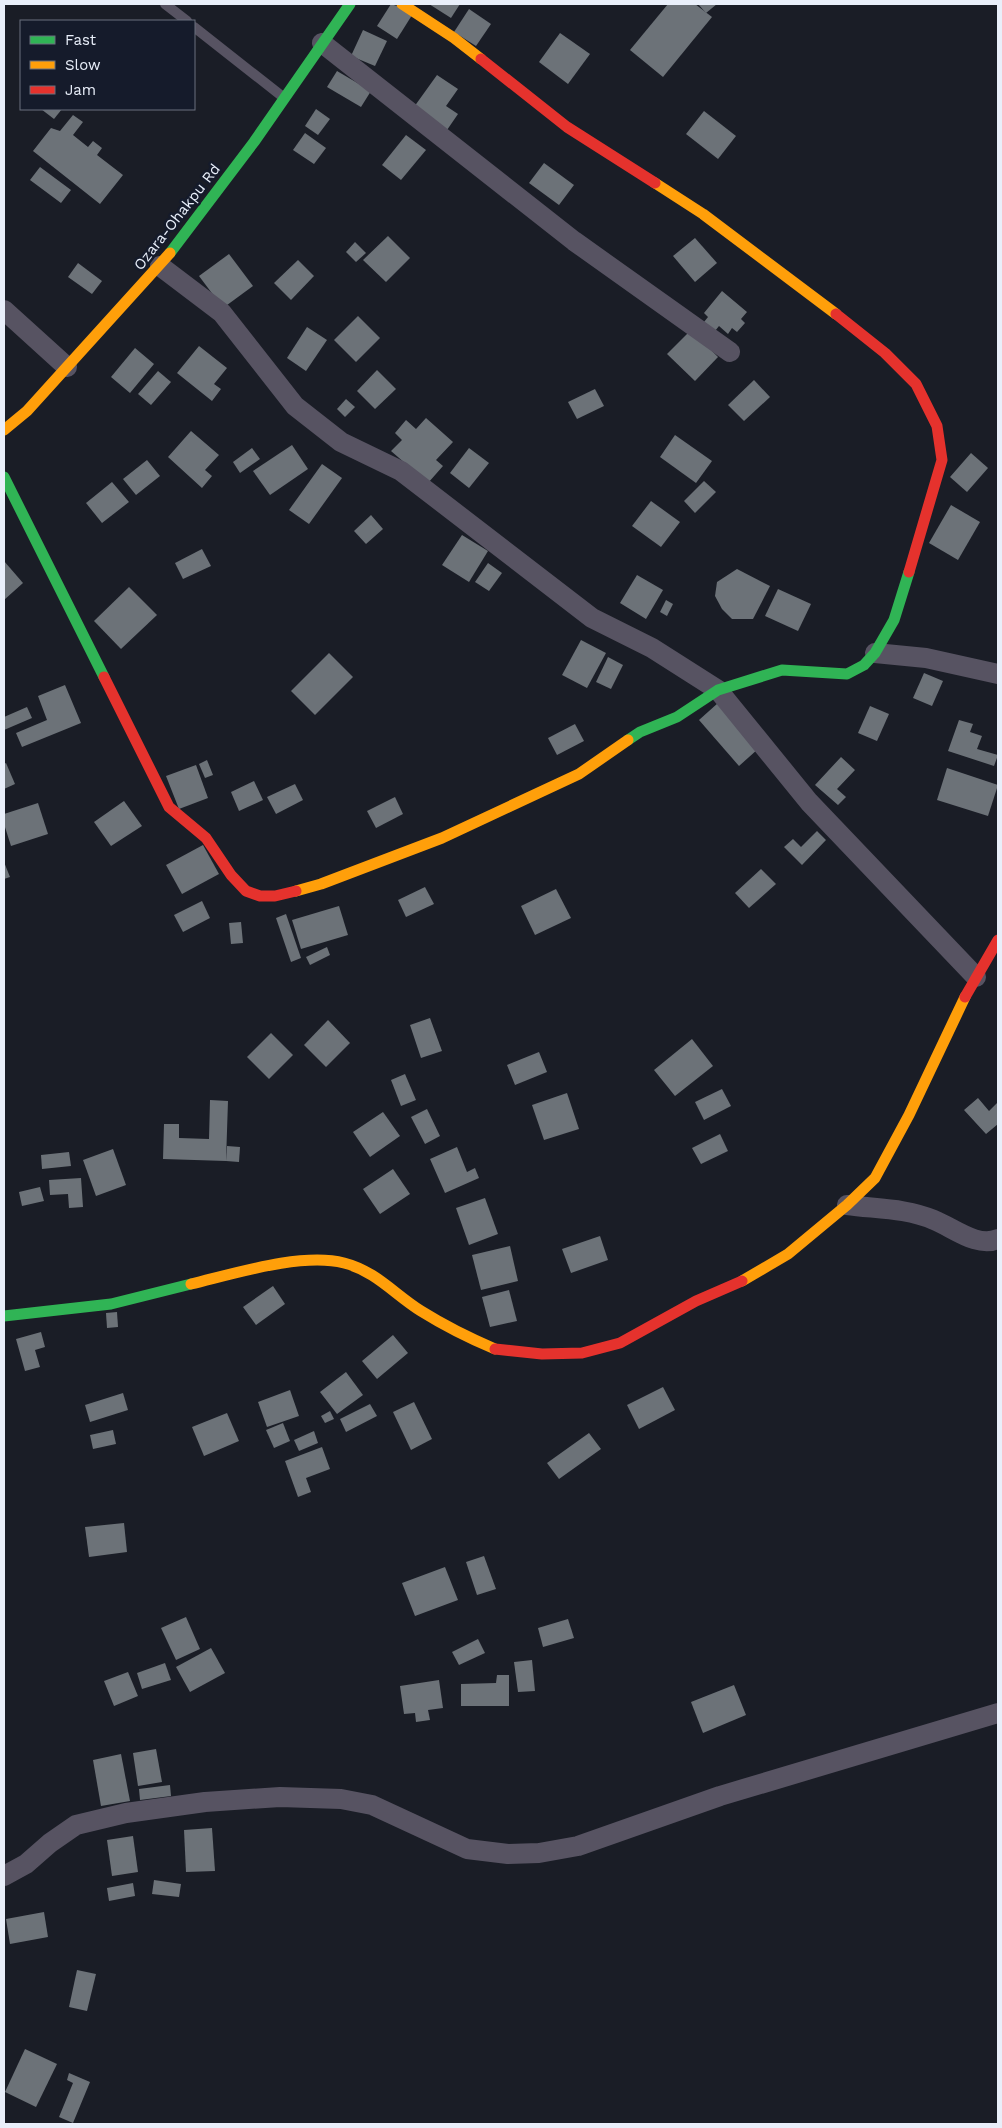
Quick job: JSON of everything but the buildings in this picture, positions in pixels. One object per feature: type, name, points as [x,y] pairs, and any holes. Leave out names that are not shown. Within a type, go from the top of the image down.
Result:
[{"type":"street","name":"Ozara-Ohakpu Rd","points":[[4,430],[27,411],[160,266],[254,142],[350,4]]},
{"type":"street","points":[[4,477],[169,807],[206,838],[232,875],[246,891],[260,896],[275,896],[321,884],[442,838],[579,774],[640,732],[677,717],[718,690],[782,670],[847,674],[864,666],[875,653],[894,620],[906,586],[942,460],[937,426],[916,384],[847,322],[702,214],[567,127],[454,38],[402,4]]},
{"type":"street","points":[[322,43],[574,241],[730,352]]},
{"type":"street","points":[[160,266],[222,313],[295,406],[341,442],[401,471],[592,618],[652,648],[718,690],[809,802],[976,977]]},
{"type":"street","points":[[4,310],[67,367]]},
{"type":"street","points":[[875,653],[926,658],[998,674]]},
{"type":"street","points":[[4,1316],[111,1304],[264,1266],[308,1261],[335,1262],[344,1263],[385,1282],[419,1310],[461,1334],[496,1349],[542,1354],[582,1353],[620,1343],[704,1297],[754,1275],[788,1254],[847,1205],[874,1178],[909,1115],[976,977],[998,940]]},
{"type":"street","points":[[847,1205],[898,1209],[933,1219],[977,1241],[998,1239]]},
{"type":"street","points":[[4,1876],[26,1864],[50,1842],[76,1825],[126,1813],[205,1802],[280,1797],[341,1799],[372,1805],[467,1849],[508,1854],[539,1853],[578,1846],[720,1796],[998,1713]]},
{"type":"lane","points":[[165,4],[186,20]]},
{"type":"lane","points":[[195,28],[285,98]]},
{"type":"traffic: fast","points":[[170,253],[254,142],[350,4]]},
{"type":"traffic: fast","points":[[4,477],[104,677]]},
{"type":"traffic: fast","points":[[628,740],[640,732],[677,717],[718,690],[782,670],[847,674],[864,665],[875,653],[894,620],[909,572]]},
{"type":"traffic: fast","points":[[4,1316],[111,1304],[191,1284]]},
{"type":"traffic: slow","points":[[402,4],[454,38],[481,59]]},
{"type":"traffic: slow","points":[[655,183],[703,214],[836,314]]},
{"type":"traffic: slow","points":[[4,430],[27,411],[170,253]]},
{"type":"traffic: slow","points":[[296,891],[321,884],[442,838],[579,774],[628,740]]},
{"type":"traffic: slow","points":[[742,1281],[788,1254],[847,1205],[875,1178],[909,1115],[965,997]]},
{"type":"traffic: slow","points":[[191,1284],[288,1262],[327,1260],[344,1263],[376,1277],[412,1305],[439,1322],[495,1349]]},
{"type":"traffic: jam","points":[[481,59],[567,127],[655,183]]},
{"type":"traffic: jam","points":[[836,314],[885,353],[916,384],[937,426],[942,460],[909,572]]},
{"type":"traffic: jam","points":[[104,677],[169,807],[206,838],[231,875],[246,891],[260,896],[275,896],[296,891]]},
{"type":"traffic: jam","points":[[965,997],[998,940]]},
{"type":"traffic: jam","points":[[495,1349],[542,1354],[582,1353],[620,1343],[696,1301],[742,1281]]}]
